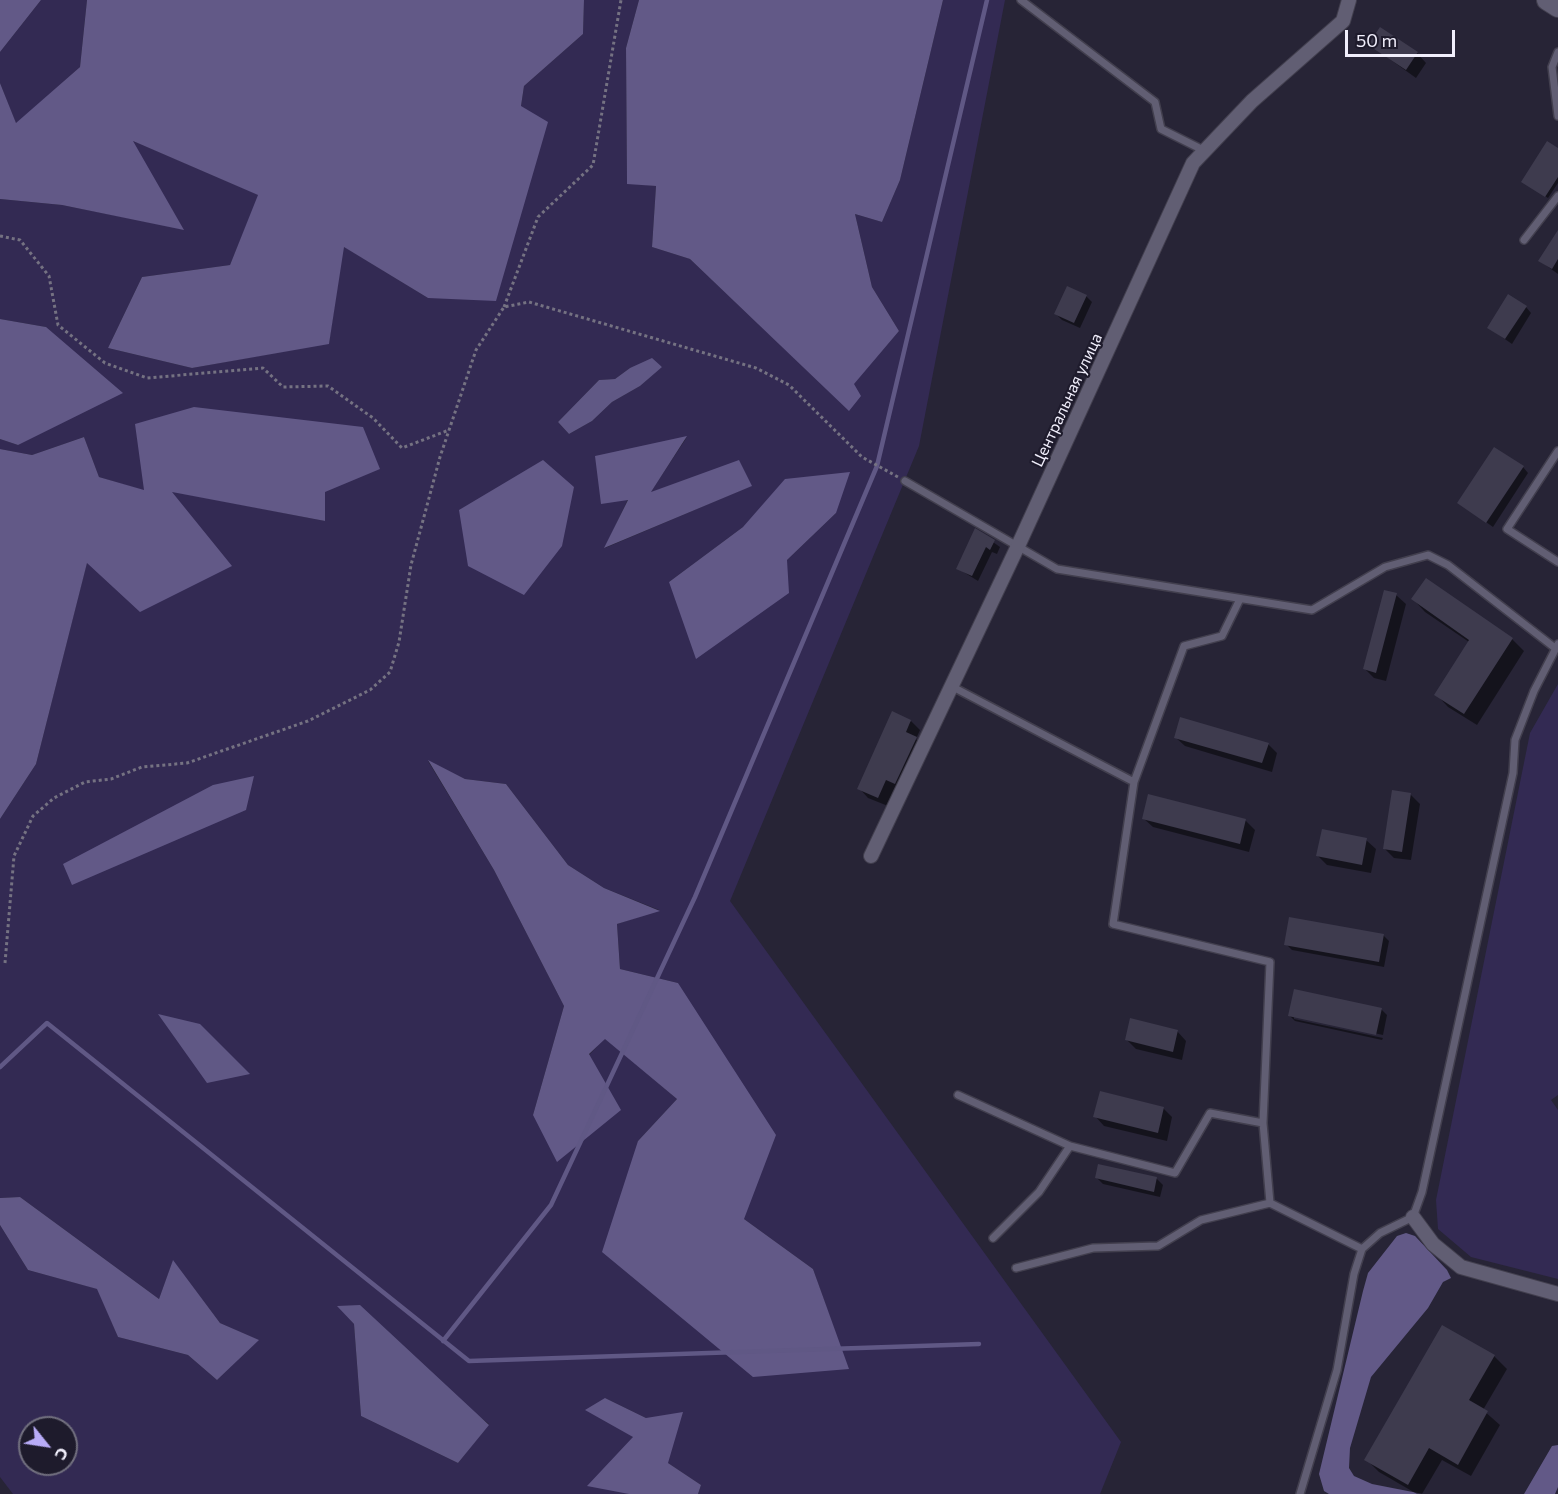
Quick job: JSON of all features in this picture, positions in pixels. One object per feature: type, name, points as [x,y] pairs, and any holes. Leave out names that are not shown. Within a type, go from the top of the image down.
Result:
[{"type":"street","name":"Центральная улица","points":[[871,856],[1018,546],[1193,163],[1252,101],[1343,21],[1349,0]]},
{"type":"street","points":[[1547,0],[1558,7]]},
{"type":"street","points":[[1413,1217],[1433,1244],[1461,1267],[1558,1294]]},
{"type":"lane","points":[[1021,0],[1155,102],[1161,129],[1204,151]]},
{"type":"lane","points":[[1558,52],[1552,67],[1558,116]]},
{"type":"lane","points":[[1524,240],[1558,196]]},
{"type":"lane","points":[[1558,451],[1507,529],[1558,562]]},
{"type":"lane","points":[[905,481],[1057,569],[1312,610],[1385,567],[1428,555],[1448,565],[1557,646],[1515,740],[1513,773],[1422,1192],[1413,1217],[1380,1233],[1362,1249],[1354,1274],[1338,1370],[1300,1494]]},
{"type":"lane","points":[[1240,599],[1222,636],[1184,646],[1134,782],[1113,924],[1270,962],[1263,1123],[1270,1203]]},
{"type":"lane","points":[[951,686],[1134,782]]},
{"type":"lane","points":[[958,1095],[1070,1146],[1175,1173],[1210,1113],[1263,1123]]},
{"type":"lane","points":[[993,1238],[1039,1192],[1070,1146]]},
{"type":"lane","points":[[1016,1268],[1094,1248],[1158,1246],[1201,1220],[1270,1203],[1362,1249]]},
{"type":"path","points":[[5,963],[14,856],[33,816],[54,798],[85,782],[111,779],[142,767],[187,763],[308,721],[370,690],[390,672],[399,642],[411,565],[449,430],[476,350],[504,307],[538,217],[593,165],[621,0]]},
{"type":"path","points":[[0,236],[20,240],[49,276],[58,325],[105,363],[147,378],[263,368],[283,387],[328,386],[373,418],[402,448],[449,430]]},
{"type":"path","points":[[504,307],[529,302],[756,368],[789,386],[862,457],[905,481]]},
{"type":"shaded area","points":[[0,0],[41,0],[0,52]]},
{"type":"shaded area","points":[[41,0],[87,0],[80,67],[16,124],[0,83],[0,52]]},
{"type":"shaded area","points":[[87,0],[584,0],[583,34],[524,86],[521,106],[548,122],[496,301],[428,298],[344,247],[329,344],[192,368],[108,348],[142,277],[230,265],[258,195],[133,141],[184,230],[62,205],[0,199],[0,83],[16,123],[80,67]]},
{"type":"shaded area","points":[[584,0],[639,0],[626,48],[627,183],[656,186],[652,247],[690,259],[849,410],[853,384],[899,331],[872,287],[855,214],[882,222],[900,180],[943,0],[1005,0],[919,446],[730,901],[1121,1442],[1100,1494],[698,1494],[701,1485],[668,1463],[646,1418],[605,1398],[633,1437],[626,1492],[629,1494],[13,1494],[0,1477],[0,1225],[28,1270],[98,1289],[118,1337],[188,1355],[217,1380],[258,1340],[220,1323],[173,1261],[159,1299],[20,1197],[0,1198],[0,819],[36,764],[87,562],[171,491],[145,491],[99,477],[84,437],[32,455],[0,449],[0,439],[18,445],[46,327],[0,319],[0,199],[62,205],[183,229],[131,140],[259,195],[230,265],[142,277],[108,348],[192,368],[329,343],[343,246],[428,298],[521,106],[524,86],[583,34]],"holes":[[[662,366],[640,386],[612,402],[592,421],[569,434],[558,422],[599,380],[615,379],[630,368]],[[687,437],[650,493],[739,461],[751,486],[605,548],[628,499]],[[172,491],[324,492],[325,521]],[[836,513],[787,560],[669,582],[743,527]],[[428,761],[465,779],[506,784],[568,865],[604,888],[659,910],[617,924],[620,969],[678,983],[744,1219],[813,1269],[848,1369],[638,1141],[677,1099],[605,1038],[533,1115],[564,1006],[494,870]],[[338,1306],[489,1424],[458,1463],[361,1416],[354,1324]]]},
{"type":"shaded area","points":[[639,0],[943,0],[900,180],[882,222],[855,214],[872,287],[899,331],[854,384],[861,396],[849,411],[690,259],[652,247],[656,186],[627,184],[626,48]]},
{"type":"shaded area","points":[[0,319],[46,327],[123,393],[18,445],[0,439]]},
{"type":"shaded area","points":[[652,358],[662,367],[640,386],[612,402],[592,421],[569,434],[558,422],[599,380],[615,379],[630,368]]},
{"type":"shaded area","points":[[194,407],[363,427],[380,469],[325,492],[325,521],[172,492],[232,566],[140,612],[87,563],[36,764],[0,819],[0,449],[32,455],[84,437],[99,477],[144,490],[135,424]]},
{"type":"shaded area","points":[[687,436],[651,492],[739,460],[752,486],[604,548],[628,500],[601,504],[595,456]]},
{"type":"shaded area","points":[[543,460],[574,487],[562,546],[524,595],[468,566],[459,510]]},
{"type":"shaded area","points":[[850,472],[836,513],[787,560],[789,593],[696,659],[669,582],[743,527],[785,479]]},
{"type":"shaded area","points":[[1558,684],[1558,1095],[1551,1100],[1558,1110],[1558,1279],[1471,1257],[1438,1229],[1436,1200],[1530,733]]},
{"type":"shaded area","points":[[428,760],[465,779],[506,784],[568,865],[604,888],[660,911],[617,924],[620,969],[678,983],[776,1135],[744,1219],[813,1269],[849,1369],[753,1377],[602,1252],[638,1141],[677,1099],[605,1039],[589,1054],[621,1110],[557,1162],[533,1115],[564,1006],[494,870]]},
{"type":"shaded area","points":[[254,776],[246,810],[72,885],[63,864],[213,785]]},
{"type":"shaded area","points":[[158,1014],[200,1024],[250,1074],[207,1083]]},
{"type":"shaded area","points":[[20,1197],[159,1299],[173,1260],[220,1323],[259,1340],[217,1380],[188,1355],[118,1337],[97,1289],[28,1270],[0,1225],[0,1198]]},
{"type":"shaded area","points":[[1406,1233],[1415,1236],[1447,1270],[1451,1278],[1443,1282],[1428,1308],[1371,1377],[1350,1448],[1349,1468],[1354,1476],[1372,1484],[1423,1494],[1329,1494],[1324,1491],[1319,1474],[1368,1273],[1397,1236]]},
{"type":"shaded area","points":[[360,1305],[489,1425],[458,1463],[361,1416],[354,1324],[337,1306]]},
{"type":"shaded area","points":[[605,1398],[646,1418],[683,1412],[668,1463],[701,1485],[698,1494],[629,1494],[587,1486],[633,1437],[585,1410]]},
{"type":"shaded area","points":[[1558,1445],[1558,1487],[1555,1494],[1524,1494],[1552,1446]]},
{"type":"building","points":[[1380,27],[1418,52],[1406,70],[1368,45]]},
{"type":"building","points":[[1547,141],[1558,148],[1558,177],[1545,197],[1521,182]]},
{"type":"building","points":[[1558,230],[1558,259],[1552,269],[1538,261]]},
{"type":"building","points":[[1067,286],[1087,295],[1074,323],[1054,314]]},
{"type":"building","points":[[1508,294],[1527,306],[1505,339],[1487,328]]},
{"type":"building","points":[[1494,447],[1524,466],[1486,523],[1457,503]]},
{"type":"building","points":[[975,528],[995,540],[990,550],[986,547],[972,576],[956,569]]},
{"type":"building","points":[[1426,578],[1513,638],[1464,714],[1434,695],[1469,640],[1411,599]]},
{"type":"building","points":[[1384,590],[1397,593],[1376,673],[1363,669]]},
{"type":"building","points":[[892,711],[911,720],[906,732],[917,737],[895,784],[886,780],[878,798],[857,789]]},
{"type":"building","points":[[1180,717],[1269,743],[1262,763],[1174,738]]},
{"type":"building","points":[[1392,790],[1411,793],[1402,852],[1383,849]]},
{"type":"building","points":[[1148,794],[1246,819],[1240,844],[1142,819]]},
{"type":"building","points":[[1322,829],[1367,838],[1362,865],[1316,856]]},
{"type":"building","points":[[1289,917],[1384,934],[1379,962],[1284,945]]},
{"type":"building","points":[[1294,989],[1382,1008],[1376,1035],[1288,1016]]},
{"type":"building","points":[[1130,1018],[1178,1030],[1173,1052],[1125,1040]]},
{"type":"building","points":[[1100,1091],[1164,1107],[1158,1133],[1093,1117]]},
{"type":"building","points":[[1098,1164],[1157,1177],[1154,1192],[1095,1178]]},
{"type":"building","points":[[1442,1325],[1495,1355],[1469,1400],[1488,1411],[1458,1465],[1429,1448],[1408,1485],[1364,1460]]},
{"type":"waterway","points":[[443,1341],[551,1205],[695,897],[877,466],[987,0]]},
{"type":"waterway","points":[[0,1067],[47,1023],[469,1361],[979,1344]]}]
